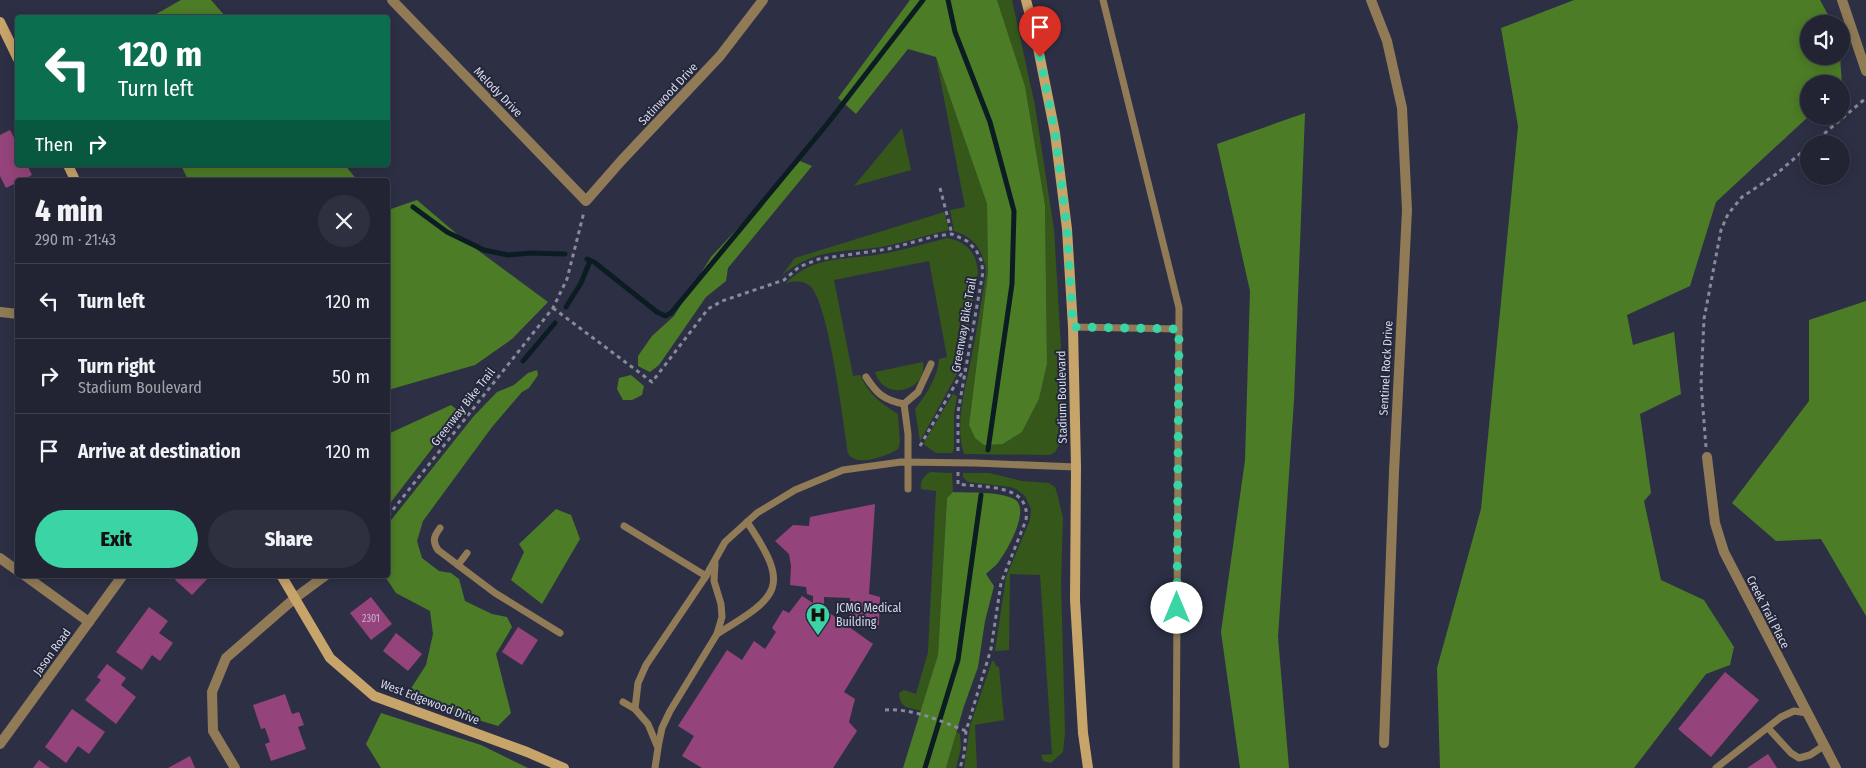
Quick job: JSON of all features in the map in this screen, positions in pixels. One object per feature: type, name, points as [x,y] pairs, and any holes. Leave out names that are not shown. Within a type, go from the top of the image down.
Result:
[{"type":"main road","name":"Stadium Boulevard","points":[[1026,0],[1036,38],[1055,133],[1067,229],[1073,327],[1076,467],[1075,600],[1083,733],[1088,768]]},
{"type":"main road","points":[[0,22],[15,53]]},
{"type":"main road","name":"West Edgewood Drive","points":[[283,578],[330,658],[374,696],[527,752],[564,768]]},
{"type":"street","name":"Melody Drive","points":[[392,0],[586,201]]},
{"type":"street","name":"Satinwood Drive","points":[[586,201],[720,56],[763,0]]},
{"type":"street","name":"Sentinel Rock Drive","points":[[1371,0],[1387,40],[1402,108],[1407,210],[1394,472],[1384,743]]},
{"type":"street","points":[[1842,0],[1866,71]]},
{"type":"street","points":[[0,312],[15,314]]},
{"type":"street","name":"Creek Trail Place","points":[[1707,457],[1715,523],[1724,552],[1836,768]]},
{"type":"street","points":[[0,558],[15,569]]},
{"type":"street","points":[[28,578],[89,622]]},
{"type":"street","name":"Jason Road","points":[[0,744],[121,578]]},
{"type":"street","points":[[235,768],[213,731],[212,692],[226,658],[295,598],[322,578]]},
{"type":"lane","points":[[1104,0],[1179,308],[1176,768]]},
{"type":"lane","points":[[1073,327],[1179,329]]},
{"type":"lane","points":[[904,404],[918,392],[931,364]]},
{"type":"lane","points":[[866,377],[877,393],[890,401],[904,404]]},
{"type":"lane","points":[[904,404],[908,434],[908,489]]},
{"type":"lane","points":[[635,710],[638,683],[646,665],[706,576],[726,542],[757,513],[795,490],[843,470],[909,462],[975,462],[1076,467]]},
{"type":"lane","points":[[717,634],[766,601],[772,590],[774,576],[771,561],[765,548],[747,522]]},
{"type":"lane","points":[[624,526],[706,576]]},
{"type":"lane","points":[[440,528],[434,539],[434,544],[438,550],[494,594],[560,633]]},
{"type":"lane","points":[[458,565],[467,553]]},
{"type":"lane","points":[[655,768],[662,728],[670,711],[717,634],[722,617],[721,604],[714,581],[716,558]]},
{"type":"lane","points":[[623,702],[635,710],[648,724],[658,748]]},
{"type":"lane","points":[[1716,768],[1781,717],[1794,712],[1807,713]]},
{"type":"lane","points":[[1768,728],[1791,753],[1800,758],[1810,755],[1825,745]]},
{"type":"path","points":[[1822,135],[1866,98]]},
{"type":"path","points":[[1707,457],[1701,384],[1704,319],[1721,230],[1728,214],[1742,197],[1774,175],[1800,153]]},
{"type":"path","points":[[553,308],[652,382],[708,309],[722,301],[784,280],[799,268],[819,259],[888,249],[936,236],[952,234],[940,188]]},
{"type":"path","name":"Greenway Bike Trail","points":[[390,513],[553,308],[567,279],[586,201]]},
{"type":"path","name":"Greenway Bike Trail","points":[[952,234],[967,241],[976,250],[981,260],[983,272],[958,412],[958,457]]},
{"type":"path","points":[[909,462],[965,366]]},
{"type":"path","points":[[958,476],[958,484],[1012,492],[1023,500],[1027,512],[1026,520],[1001,583],[991,650],[966,731],[964,755],[960,768]]},
{"type":"path","points":[[885,710],[897,709],[926,716],[966,731]]},
{"type":"green space","points":[[181,0],[211,0],[224,15],[155,15]]},
{"type":"green space","points":[[910,0],[997,0],[1025,86],[1045,205],[1047,364],[1039,399],[1022,432],[1003,444],[984,445],[975,438],[969,425],[988,273],[987,204],[936,57],[908,49],[856,114],[838,98]]},
{"type":"green space","points":[[997,0],[1012,0],[1035,106],[1054,229],[1062,364],[1063,424],[1059,445],[1055,452],[1050,455],[964,454],[961,442],[962,405],[986,272],[983,258],[977,246],[967,237],[954,231],[950,210],[965,207],[936,57],[987,204],[988,273],[969,425],[1003,444],[1022,432],[1039,399],[1047,364],[1045,205],[1025,86]]},
{"type":"green space","points":[[1574,0],[1820,0],[1828,15],[1800,15],[1800,65],[1841,65],[1841,75],[1800,75],[1800,124],[1716,202],[1690,286],[1627,315],[1633,345],[1674,332],[1681,394],[1640,414],[1651,493],[1644,501],[1661,580],[1704,600],[1734,647],[1730,665],[1706,674],[1634,768],[1440,768],[1437,668],[1481,509],[1518,126],[1501,28]]},
{"type":"green space","points":[[1305,113],[1294,400],[1278,637],[1289,768],[1240,768],[1221,632],[1245,460],[1250,291],[1217,144]]},
{"type":"green space","points":[[902,128],[911,170],[854,186]]},
{"type":"green space","points":[[800,161],[812,166],[728,268],[726,281],[706,297],[659,365],[650,372],[638,366],[638,356],[652,336],[674,316],[711,257]]},
{"type":"green space","points":[[182,167],[347,167],[355,178],[187,178]]},
{"type":"green space","points":[[417,200],[464,240],[548,302],[512,339],[475,365],[390,389],[390,209]]},
{"type":"green space","points":[[944,212],[949,230],[881,247],[819,255],[795,266],[782,275],[795,258]]},
{"type":"green space","points":[[947,238],[960,242],[969,249],[975,259],[978,272],[962,365],[920,441],[915,409],[934,379],[939,359],[947,357],[929,261],[834,280],[853,376],[860,375],[876,398],[898,414],[900,442],[898,449],[887,455],[857,460],[848,453],[829,339],[818,298],[806,283],[786,283],[797,273],[821,262],[887,253]]},
{"type":"green space","points":[[1866,301],[1866,616],[1821,539],[1776,541],[1732,503],[1809,401],[1809,320]]},
{"type":"green space","points":[[923,362],[923,372],[919,380],[912,386],[904,389],[895,390],[887,388],[880,382],[875,372]]},
{"type":"green space","points":[[537,370],[538,375],[529,388],[522,392],[492,427],[423,521],[417,541],[422,558],[439,571],[451,573],[459,579],[465,601],[492,614],[507,617],[512,627],[496,654],[511,713],[498,726],[425,704],[410,690],[426,665],[433,634],[430,611],[396,593],[386,578],[390,578],[390,521],[473,417],[497,392],[514,385],[528,373]]},
{"type":"green space","points":[[631,375],[644,386],[642,395],[632,400],[623,400],[617,389],[619,378]]},
{"type":"green space","points":[[953,394],[957,396],[954,414],[954,449],[952,453],[936,453],[923,444]]},
{"type":"green space","points":[[451,405],[456,409],[457,416],[390,503],[390,433]]},
{"type":"green space","points":[[930,472],[952,473],[953,492],[947,498],[938,655],[922,711],[903,705],[899,693],[904,690],[916,694],[928,652],[936,491],[921,489],[921,484],[922,479]]},
{"type":"green space","points":[[963,473],[989,473],[1022,481],[1049,483],[1055,487],[1057,493],[1063,518],[1061,581],[1065,733],[1063,752],[1051,763],[1043,761],[1041,755],[1052,754],[1040,575],[1010,574],[1009,650],[995,651],[1006,577],[1030,520],[1031,509],[1025,496],[1016,489],[968,482],[963,477]]},
{"type":"green space","points":[[953,492],[992,494],[1014,499],[1019,504],[1019,521],[1006,550],[997,564],[986,574],[994,586],[985,621],[978,667],[964,706],[946,768],[903,768],[938,655],[947,498]]},
{"type":"green space","points":[[556,509],[571,515],[580,539],[542,604],[511,580],[524,552],[519,544]]},
{"type":"green space","points":[[992,661],[999,667],[1004,720],[975,725],[977,768],[964,768],[970,726]]},
{"type":"green space","points":[[381,713],[481,745],[528,768],[381,768],[366,744]]},
{"type":"green space","points":[[956,732],[960,734],[961,748],[956,768],[946,768]]},
{"type":"building","points":[[10,130],[15,139],[15,167],[28,167],[32,175],[26,178],[15,178],[15,184],[6,188],[0,176],[0,135]]},
{"type":"building","name":"JCMG Medical Building","points":[[875,504],[869,594],[880,597],[879,625],[850,623],[850,598],[824,597],[824,609],[873,644],[844,692],[855,699],[849,722],[857,731],[833,768],[702,768],[682,756],[694,736],[678,726],[727,650],[742,660],[754,641],[765,649],[776,632],[772,628],[783,610],[789,613],[802,596],[813,603],[813,596],[807,594],[806,587],[790,585],[791,566],[789,554],[775,541],[793,525],[809,526],[810,517]]},
{"type":"building","points":[[177,578],[208,578],[192,595],[175,580]]},
{"type":"building","points":[[371,597],[392,624],[371,640],[350,613]]},
{"type":"building","points":[[149,607],[168,621],[159,633],[173,643],[160,661],[152,655],[142,670],[116,652]]},
{"type":"building","points":[[518,627],[538,640],[522,665],[502,652]]},
{"type":"building","points":[[396,633],[422,654],[408,671],[383,651]]},
{"type":"building","points":[[107,664],[126,678],[121,685],[136,697],[116,724],[85,700],[101,680],[97,677]]},
{"type":"building","points":[[1725,672],[1759,700],[1711,757],[1678,729]]},
{"type":"building","points":[[285,694],[292,714],[299,712],[304,725],[298,727],[306,749],[271,761],[265,744],[270,742],[265,728],[261,729],[253,705]]},
{"type":"building","points":[[72,709],[105,732],[89,754],[78,746],[66,763],[45,747]]},
{"type":"building","points":[[1768,754],[1777,768],[1747,768]]},
{"type":"building","points":[[190,756],[195,768],[168,768]]},
{"type":"building","points":[[39,760],[50,768],[33,768]]},
{"type":"waterway","points":[[587,259],[594,262],[657,312],[665,316],[671,313],[828,123],[923,0]]},
{"type":"waterway","points":[[948,0],[955,32],[990,122],[1014,211],[1012,284],[988,450]]},
{"type":"waterway","points":[[413,207],[447,232],[484,250],[508,255],[531,253],[565,254]]},
{"type":"waterway","points":[[566,307],[581,283],[590,261]]},
{"type":"waterway","points":[[523,361],[555,323]]},
{"type":"waterway","points":[[925,768],[958,660],[981,495]]},
{"type":"place","name":"JCMG Medical Building","points":[[818,636]]},
{"type":"route","points":[[1040,57],[1055,133],[1067,229],[1073,327],[1179,329],[1177,608]]}]
